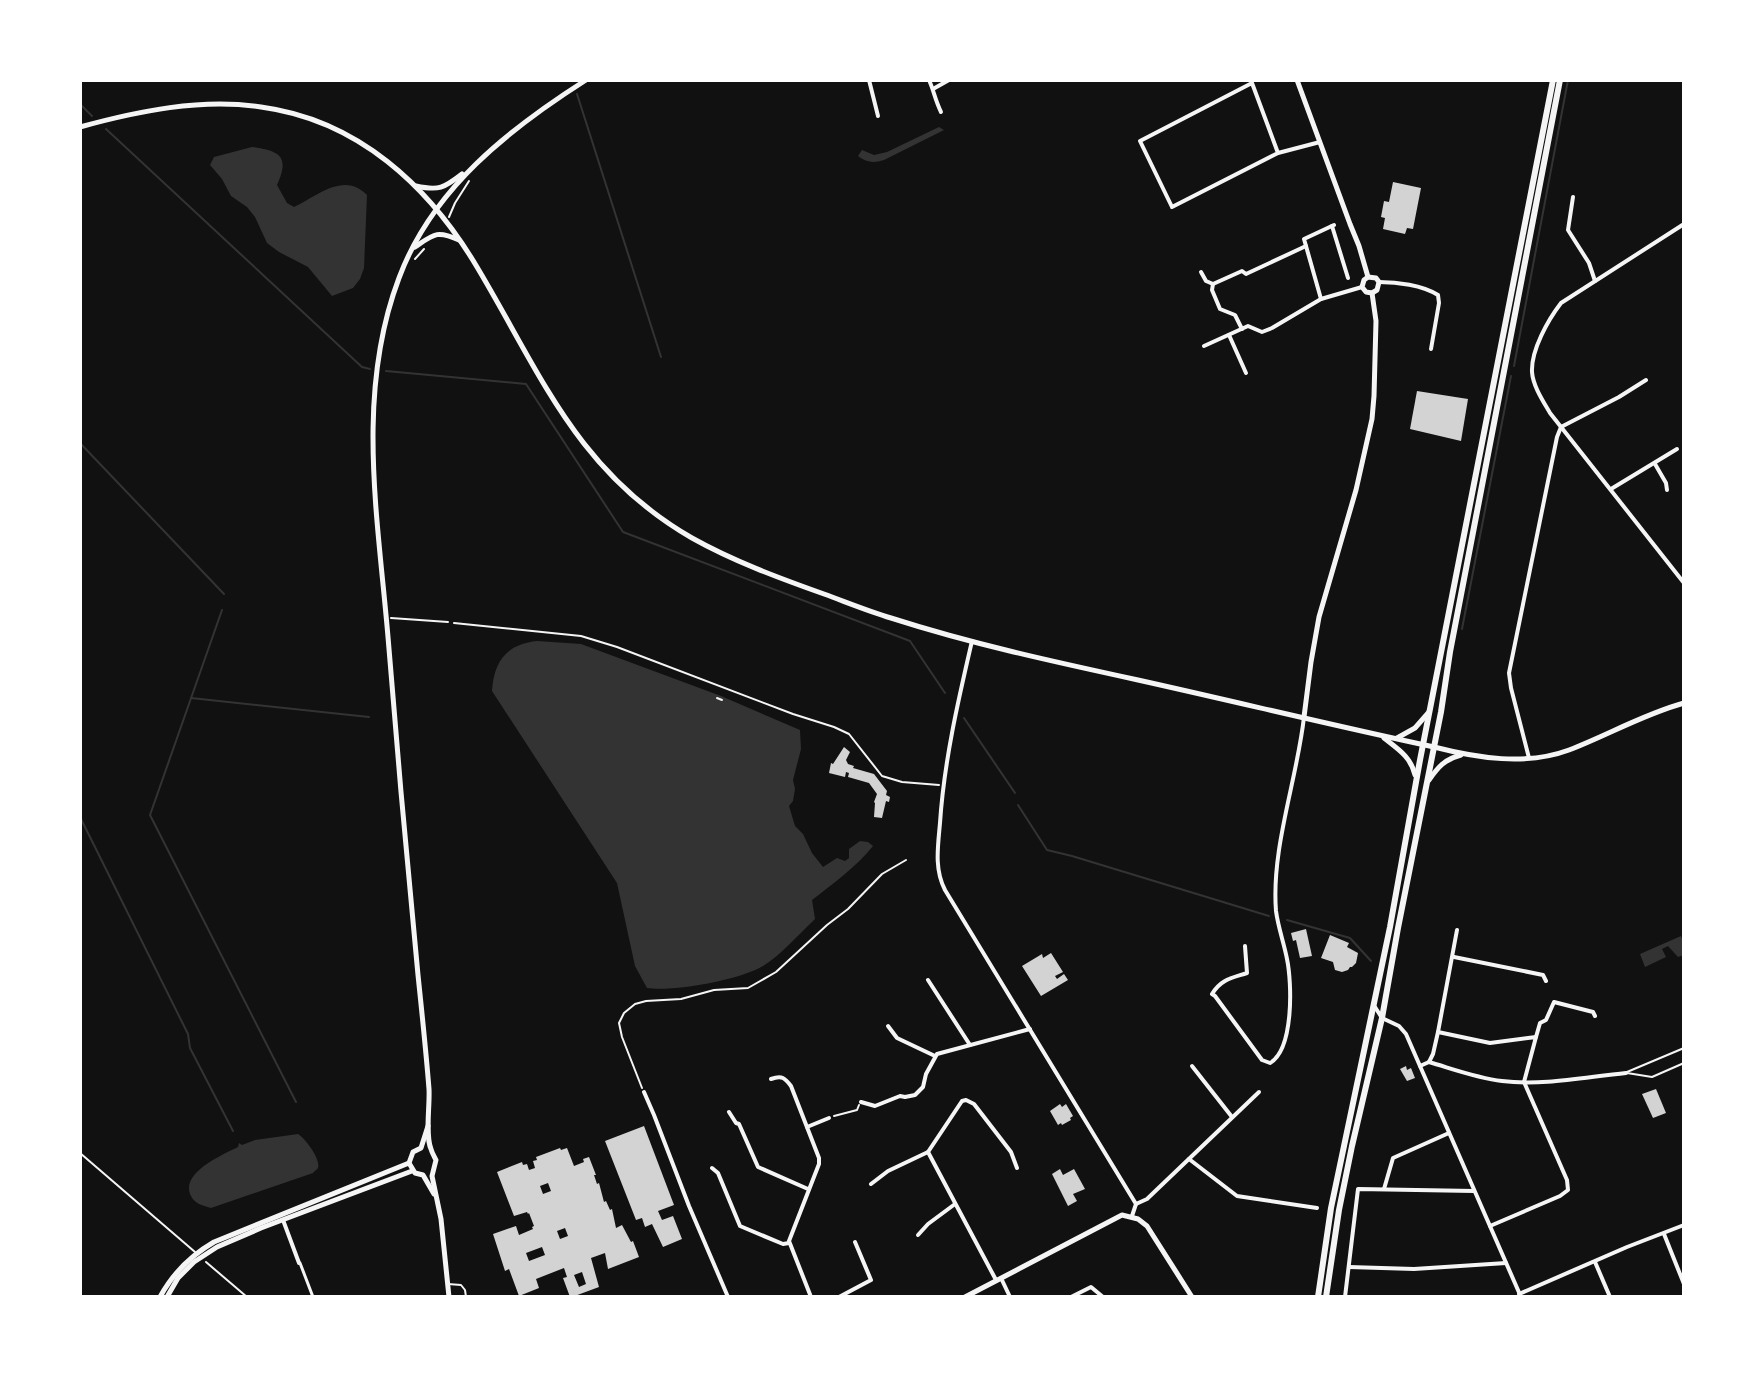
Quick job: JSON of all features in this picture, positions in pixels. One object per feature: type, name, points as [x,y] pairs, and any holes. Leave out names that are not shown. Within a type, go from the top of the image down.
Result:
[{"type":"main road","points":[[1318,1297],[1331,1208],[1390,927],[1553,80]]},
{"type":"main road","points":[[1326,1297],[1336,1227],[1382,1018],[1560,80]]},
{"type":"street","points":[[416,186],[443,188],[472,167],[512,130],[586,80]]},
{"type":"street","points":[[869,80],[878,116]]},
{"type":"street","points":[[929,80],[941,112]]},
{"type":"street","points":[[933,89],[949,80]]},
{"type":"street","points":[[1297,80],[1368,277]]},
{"type":"street","points":[[1278,153],[1252,83],[1140,141],[1172,207],[1278,153],[1320,142]]},
{"type":"street","points":[[80,127],[175,108],[260,106],[312,119],[367,146],[416,186],[446,219],[563,417],[585,448],[641,504],[694,539],[739,561],[888,617],[972,641],[1489,758],[1529,758],[1567,751],[1684,703]]},
{"type":"street","points":[[449,1297],[432,1171],[436,1160],[431,1150],[429,1091],[373,447],[374,381],[388,312],[411,250],[438,209],[472,167]]},
{"type":"street","points":[[1573,197],[1568,230],[1589,263],[1595,281]]},
{"type":"street","points":[[1684,224],[1561,303],[1550,317],[1532,373],[1541,399],[1561,427],[1684,583]]},
{"type":"street","points":[[1321,299],[1304,239],[1333,226],[1348,278]]},
{"type":"street","points":[[411,250],[440,233],[461,241]]},
{"type":"street","points":[[1201,272],[1206,281],[1213,284],[1242,271],[1246,274],[1306,246]]},
{"type":"street","points":[[1362,287],[1368,277],[1438,295],[1431,349]]},
{"type":"street","points":[[1362,287],[1372,293],[1379,288],[1379,282]]},
{"type":"street","points":[[1213,284],[1212,290],[1220,309],[1235,315],[1242,329]]},
{"type":"street","points":[[1204,346],[1248,326],[1262,332],[1321,299],[1362,287]]},
{"type":"street","points":[[1245,946],[1247,973],[1229,978],[1212,994],[1262,1060],[1270,1063],[1277,1058],[1282,1045],[1290,1007],[1289,970],[1277,917],[1276,879],[1319,617],[1356,490],[1372,419],[1376,321],[1372,293]]},
{"type":"street","points":[[1228,335],[1246,373]]},
{"type":"street","points":[[1529,758],[1509,673],[1561,427],[1646,380]]},
{"type":"street","points":[[1611,489],[1677,449]]},
{"type":"street","points":[[1655,463],[1667,490]]},
{"type":"street","points":[[972,641],[954,718],[943,785],[938,869],[945,890],[1136,1204]]},
{"type":"street","points":[[1397,738],[1415,728],[1430,711]]},
{"type":"street","points":[[1380,735],[1413,765],[1416,782]]},
{"type":"street","points":[[1428,782],[1442,763],[1466,754]]},
{"type":"street","points":[[1420,1066],[1429,1062],[1433,1054],[1457,930]]},
{"type":"street","points":[[1453,957],[1543,975],[1546,981]]},
{"type":"street","points":[[928,980],[970,1045]]},
{"type":"street","points":[[1493,1225],[1568,1190],[1567,1180],[1524,1082],[1540,1023],[1546,1020],[1551,1004],[1554,1002],[1593,1012],[1595,1016]]},
{"type":"street","points":[[1373,1005],[1382,1018],[1403,1030],[1474,1191],[1493,1225],[1520,1296],[1684,1225]]},
{"type":"street","points":[[888,1026],[897,1038],[935,1057]]},
{"type":"street","points":[[861,1102],[875,1106],[900,1096],[915,1095],[923,1087],[935,1057],[942,1052],[1030,1029]]},
{"type":"street","points":[[1438,1032],[1490,1043],[1536,1037]]},
{"type":"street","points":[[1429,1062],[1489,1079],[1524,1082],[1569,1081],[1626,1073]]},
{"type":"street","points":[[1192,1066],[1232,1117]]},
{"type":"street","points":[[771,1079],[778,1076],[785,1078],[791,1086],[819,1161],[789,1238],[811,1297]]},
{"type":"street","points":[[644,1092],[728,1297]]},
{"type":"street","points":[[1132,1216],[1136,1204],[1147,1199],[1259,1092]]},
{"type":"street","points":[[871,1184],[888,1171],[928,1152],[962,1101],[974,1104],[1011,1152],[1017,1168]]},
{"type":"street","points":[[729,1112],[739,1124],[758,1167],[809,1189]]},
{"type":"street","points":[[807,1127],[831,1117]]},
{"type":"street","points":[[421,1148],[429,1122]]},
{"type":"street","points":[[1384,1189],[1391,1162],[1396,1156],[1449,1133]]},
{"type":"street","points":[[412,1171],[410,1155],[416,1149],[431,1150]]},
{"type":"street","points":[[928,1152],[1010,1297]]},
{"type":"street","points":[[1189,1159],[1237,1196],[1317,1208]]},
{"type":"street","points":[[167,1297],[178,1278],[206,1253],[409,1163]]},
{"type":"street","points":[[712,1168],[718,1173],[740,1226],[783,1244],[789,1243]]},
{"type":"street","points":[[160,1297],[173,1275],[196,1253],[227,1236],[412,1171],[423,1175],[438,1201]]},
{"type":"street","points":[[423,1175],[432,1171]]},
{"type":"street","points":[[1345,1297],[1358,1189],[1474,1191]]},
{"type":"street","points":[[918,1235],[955,1204]]},
{"type":"street","points":[[965,1297],[1118,1217],[1132,1216],[1142,1221],[1153,1233],[1192,1297]]},
{"type":"street","points":[[282,1217],[313,1297]]},
{"type":"street","points":[[1663,1233],[1684,1284]]},
{"type":"street","points":[[839,1297],[871,1280],[855,1242]]},
{"type":"street","points":[[1595,1262],[1610,1297]]},
{"type":"street","points":[[1349,1267],[1414,1269],[1506,1263]]},
{"type":"street","points":[[1071,1297],[1091,1287],[1103,1297]]},
{"type":"lane","points":[[391,618],[448,622]]},
{"type":"lane","points":[[1626,1073],[1684,1048]]},
{"type":"lane","points":[[1626,1073],[1652,1077],[1684,1063]]},
{"type":"lane","points":[[80,1153],[196,1253]]},
{"type":"lane","points":[[447,1284],[461,1285],[466,1297]]},
{"type":"path","points":[[446,219],[452,214],[455,203],[471,178]]},
{"type":"path","points":[[411,264],[428,243]]},
{"type":"path","points":[[448,622],[581,636],[617,647],[849,734],[882,776],[902,782],[939,784]]},
{"type":"path","points":[[644,1092],[622,1037],[619,1023],[624,1013],[635,1004],[646,1001],[681,999],[714,990],[748,988],[776,972],[848,909],[882,874],[906,860]]},
{"type":"path","points":[[831,1117],[857,1110],[861,1102]]},
{"type":"path","points":[[205,1261],[247,1297]]},
{"type":"shaded area","points":[[939,127],[944,130],[884,160],[871,162],[858,156],[862,150],[874,155],[887,152]]},
{"type":"shaded area","points":[[252,147],[276,153],[280,157],[283,167],[277,185],[287,203],[294,207],[340,185],[358,188],[367,195],[364,268],[353,288],[332,296],[308,267],[267,243],[255,217],[231,196],[210,165],[214,157]]},
{"type":"shaded area","points":[[537,641],[581,644],[721,696],[800,730],[801,749],[793,780],[793,801],[789,806],[795,826],[823,867],[837,858],[845,861],[849,858],[849,849],[860,841],[873,846],[852,868],[812,900],[815,919],[763,966],[723,980],[673,988],[647,988],[635,966],[617,883],[492,691],[496,671],[504,656],[518,646]]},
{"type":"shaded area","points":[[1681,936],[1684,955],[1678,957],[1668,946],[1662,949],[1666,957],[1645,967],[1640,954]]},
{"type":"shaded area","points":[[298,1134],[317,1159],[318,1168],[313,1173],[211,1208],[199,1204],[190,1194],[189,1186],[197,1172],[238,1147],[239,1143],[242,1145],[255,1140]]},
{"type":"building","points":[[1393,182],[1421,188],[1413,229],[1407,228],[1405,234],[1383,229],[1385,218],[1381,217],[1384,201],[1389,202]]},
{"type":"building","points":[[1417,391],[1468,399],[1461,441],[1410,429]]},
{"type":"building","points":[[844,747],[850,752],[846,760],[848,764],[874,774],[887,791],[886,795],[890,797],[882,818],[874,817],[877,794],[869,783],[848,777],[849,773],[846,772],[845,777],[829,773],[831,763]]},
{"type":"building","points":[[1306,929],[1312,956],[1300,958],[1291,933]]},
{"type":"building","points":[[1330,935],[1349,943],[1347,947],[1358,953],[1356,963],[1348,970],[1335,970],[1333,962],[1321,958]]},
{"type":"building","points":[[1051,953],[1063,972],[1055,976],[1057,979],[1064,974],[1068,980],[1041,996],[1022,966],[1042,954],[1043,958]]},
{"type":"building","points":[[1406,1066],[1407,1070],[1411,1068],[1415,1078],[1407,1081],[1400,1069]]},
{"type":"building","points":[[1656,1089],[1666,1113],[1653,1118],[1642,1094]]},
{"type":"building","points":[[1060,1104],[1062,1107],[1066,1104],[1073,1116],[1071,1120],[1058,1125],[1050,1111]]},
{"type":"building","points":[[644,1126],[674,1205],[658,1211],[662,1220],[673,1216],[682,1239],[663,1247],[652,1224],[645,1227],[642,1218],[636,1220],[605,1141]]},
{"type":"building","points":[[567,1148],[574,1166],[589,1157],[604,1202],[612,1209],[616,1228],[622,1225],[639,1257],[608,1269],[605,1253],[591,1258],[599,1287],[572,1297],[563,1278],[567,1277],[564,1268],[536,1279],[539,1288],[519,1296],[509,1269],[505,1271],[493,1234],[516,1226],[519,1235],[533,1229],[529,1213],[514,1216],[497,1172],[522,1162],[523,1165],[527,1164],[529,1170],[535,1168],[533,1161],[537,1160],[536,1157]],"holes":[[[548,1183],[551,1191],[543,1194],[540,1186]],[[565,1228],[568,1236],[560,1239],[557,1231]],[[542,1247],[545,1255],[529,1261],[526,1253]],[[582,1272],[586,1284],[579,1287],[574,1275]]]},
{"type":"building","points":[[1060,1169],[1063,1175],[1074,1169],[1085,1189],[1073,1194],[1077,1201],[1068,1206],[1052,1174]]},
{"type":"waterway","points":[[1514,366],[1568,80]]},
{"type":"waterway","points":[[577,94],[661,357]]},
{"type":"waterway","points":[[80,104],[92,116]]},
{"type":"waterway","points":[[106,129],[362,367],[370,369]]},
{"type":"waterway","points":[[386,371],[526,384],[623,532],[910,641],[945,693]]},
{"type":"waterway","points":[[1462,629],[1511,376]]},
{"type":"waterway","points":[[80,443],[224,594]]},
{"type":"waterway","points":[[222,610],[150,815],[296,1102]]},
{"type":"waterway","points":[[191,698],[369,717]]},
{"type":"waterway","points":[[964,718],[1015,793]]},
{"type":"waterway","points":[[1018,805],[1047,850],[1269,916]]},
{"type":"waterway","points":[[80,817],[233,1131]]},
{"type":"waterway","points":[[1287,920],[1350,938],[1371,961]]}]
